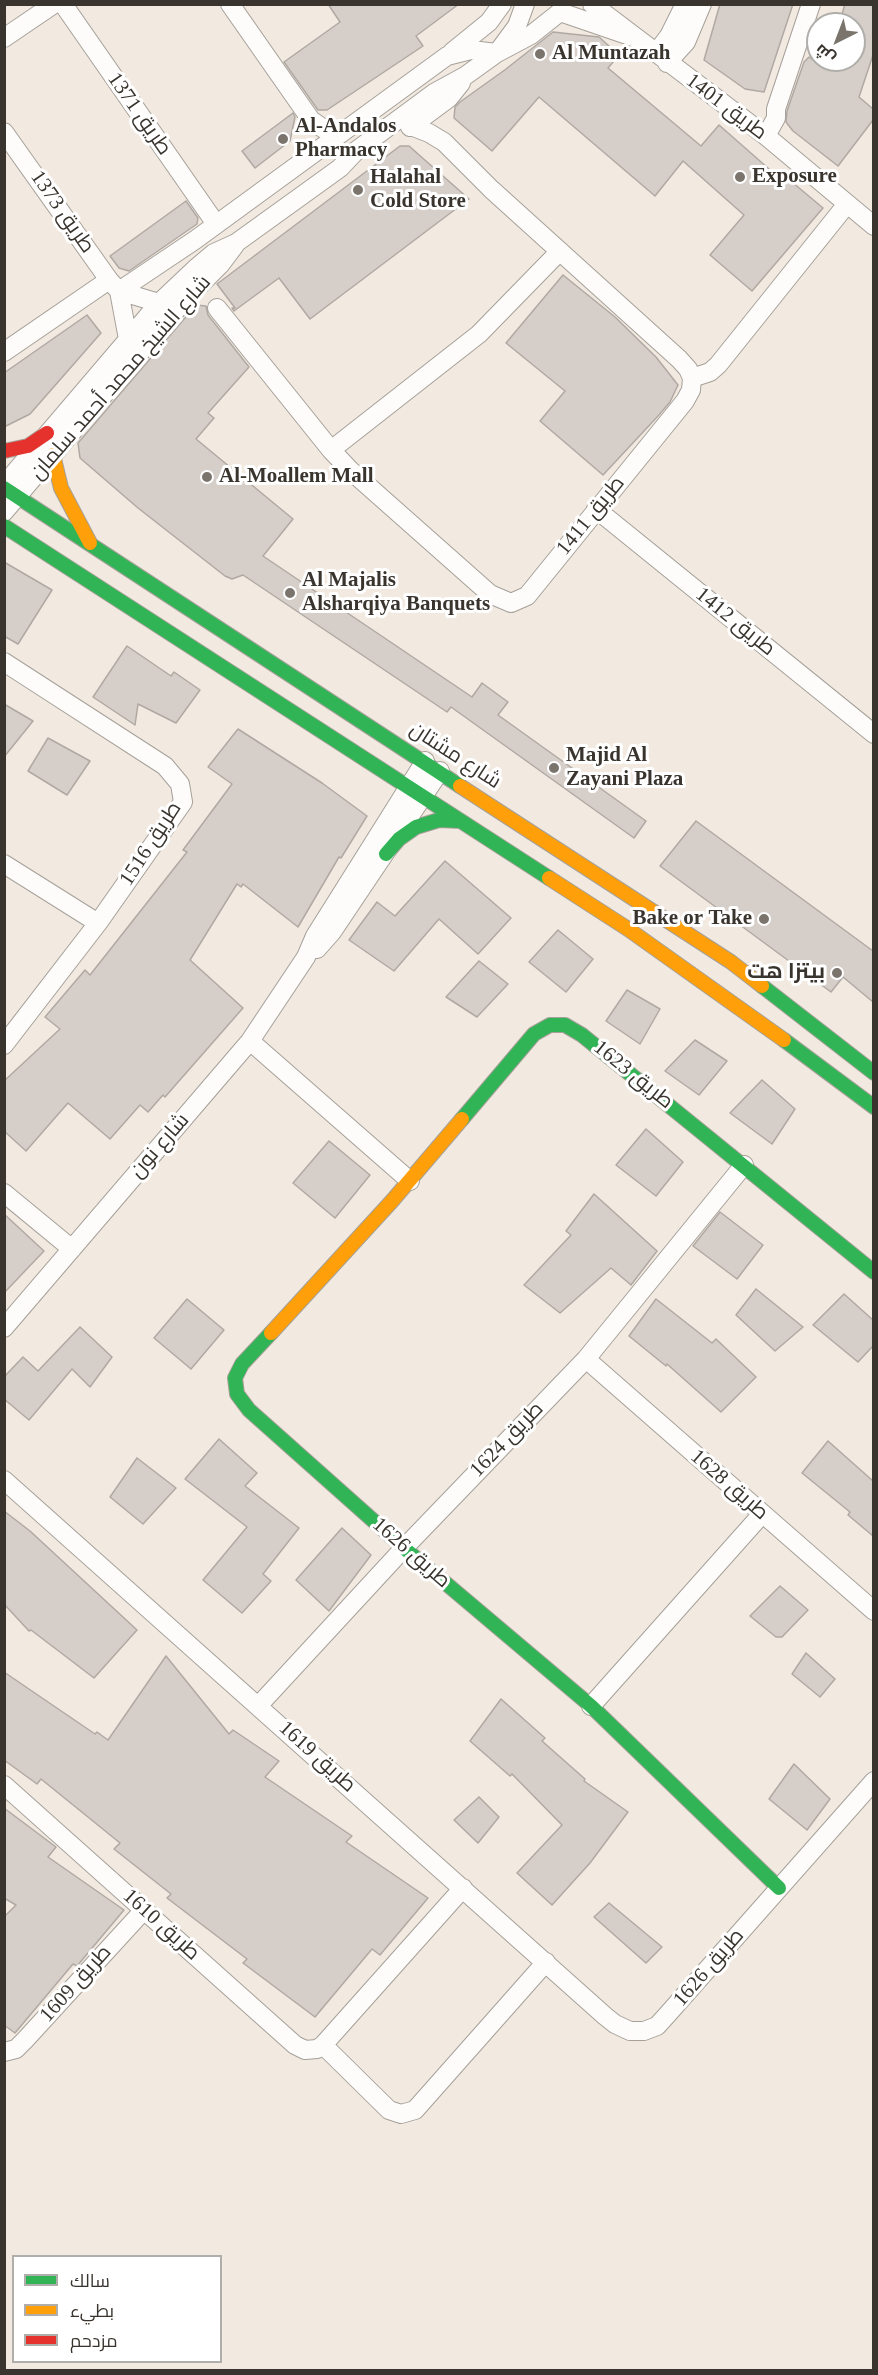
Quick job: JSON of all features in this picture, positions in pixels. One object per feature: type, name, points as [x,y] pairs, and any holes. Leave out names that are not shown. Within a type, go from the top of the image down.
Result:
[{"type":"street","points":[[4,38],[54,4]]},
{"type":"street","name":"طريق 1371","points":[[63,4],[216,224]]},
{"type":"street","points":[[230,4],[311,120],[339,135]]},
{"type":"street","points":[[4,352],[195,240],[447,56],[489,22],[502,4]]},
{"type":"street","name":"شارع الشيخ محمد أحمد سلمان","points":[[497,53],[517,26],[525,4]]},
{"type":"street","name":"طريق 1401","points":[[535,4],[549,12],[564,8],[633,37]]},
{"type":"street","name":"طريق 1401","points":[[592,4],[760,132],[873,225]]},
{"type":"street","points":[[662,58],[669,36],[686,4]]},
{"type":"street","points":[[662,58],[686,42],[702,4]]},
{"type":"street","points":[[760,132],[776,118],[776,109],[811,4]]},
{"type":"street","name":"شارع الشيخ محمد أحمد سلمان","points":[[340,168],[371,154],[419,115],[449,83],[465,76],[497,53],[531,35],[564,8]]},
{"type":"street","points":[[447,56],[471,50],[497,53]]},
{"type":"street","name":"شارع الشيخ محمد أحمد سلمان","points":[[4,512],[9,490],[47,433],[159,303],[214,253],[236,243],[340,168],[357,150],[443,103],[465,76]]},
{"type":"street","points":[[443,103],[440,123],[444,142]]},
{"type":"street","points":[[419,115],[429,133],[444,142],[560,252],[679,359],[692,378],[710,372],[718,365],[847,204]]},
{"type":"street","points":[[311,120],[315,137],[312,154]]},
{"type":"street","name":"طريق 1373","points":[[4,132],[114,286]]},
{"type":"street","points":[[187,277],[187,264],[195,240]]},
{"type":"street","name":"شارع الشيخ محمد أحمد سلمان","points":[[9,490],[53,455],[183,302],[220,265],[236,243]]},
{"type":"street","points":[[331,450],[479,334],[560,252]]},
{"type":"street","points":[[183,302],[205,303],[217,308],[215,290],[220,265]]},
{"type":"street","points":[[114,286],[159,303]]},
{"type":"street","points":[[114,286],[128,339]]},
{"type":"street","name":"طريق 1411","points":[[217,308],[350,471],[490,594],[511,603],[527,597],[685,401],[691,390],[692,378]]},
{"type":"street","points":[[4,452],[28,446],[47,433]]},
{"type":"street","points":[[53,455],[61,488],[90,543]]},
{"type":"street","name":"شارع مشتان","points":[[9,490],[731,962],[873,1073]]},
{"type":"street","name":"طريق 1412","points":[[596,509],[873,734]]},
{"type":"street","points":[[4,526],[638,936],[767,1027],[873,1107]]},
{"type":"street","name":"طريق 1516","points":[[4,662],[165,766],[180,784],[183,802],[98,923],[4,1045]]},
{"type":"street","name":"شارع نون","points":[[306,957],[325,941],[386,854],[416,791],[425,761]]},
{"type":"street","name":"شارع نون","points":[[4,1328],[250,1041],[306,957],[315,936],[416,791],[440,771]]},
{"type":"street","points":[[386,854],[399,839],[416,827],[439,820],[461,820]]},
{"type":"street","points":[[4,864],[98,923]]},
{"type":"street","name":"طريق 1623","points":[[237,1394],[235,1378],[242,1364],[410,1181],[534,1034],[550,1025],[565,1025],[582,1035],[873,1272]]},
{"type":"street","points":[[250,1041],[410,1181]]},
{"type":"street","name":"طريق 1624","points":[[259,1705],[404,1548],[586,1359],[744,1165]]},
{"type":"street","points":[[4,1193],[72,1249]]},
{"type":"street","name":"طريق 1628","points":[[586,1359],[873,1611]]},
{"type":"street","name":"طريق 1626","points":[[237,1394],[249,1410],[404,1548],[591,1706],[779,1888]]},
{"type":"street","name":"طريق 1619","points":[[4,1480],[615,2024],[630,2031]]},
{"type":"street","points":[[591,1706],[762,1514]]},
{"type":"street","name":"طريق 1626","points":[[630,2031],[644,2031],[657,2026],[873,1781]]},
{"type":"street","name":"طريق 1610","points":[[4,1785],[295,2045],[305,2050],[316,2049],[322,2045]]},
{"type":"street","points":[[463,1888],[322,2045],[389,2110],[401,2114],[415,2110],[546,1962]]},
{"type":"street","name":"طريق 1609","points":[[4,2052],[16,2049],[25,2040],[144,1910]]},
{"type":"building","points":[[328,4],[459,4],[416,36],[423,46],[327,110],[318,110],[284,62],[340,22]]},
{"type":"building","points":[[720,4],[793,4],[764,92],[745,89],[704,60]]},
{"type":"building","points":[[845,4],[873,4],[873,55],[859,97],[873,109],[873,120],[838,166],[793,131],[786,122],[787,111],[806,60],[806,72],[866,72],[866,12],[843,12]]},
{"type":"building","points":[[553,32],[599,37],[619,55],[608,68],[701,146],[719,125],[777,176],[780,172],[823,208],[752,291],[710,255],[744,215],[683,161],[655,196],[539,97],[492,151],[454,118],[455,107],[460,102]]},
{"type":"building","points":[[293,113],[295,117],[290,141],[255,168],[242,151]]},
{"type":"building","points":[[400,146],[409,146],[469,199],[310,319],[279,278],[234,311],[232,308],[235,308],[217,284]]},
{"type":"building","points":[[186,201],[198,218],[197,224],[129,271],[119,268],[110,256]]},
{"type":"building","points":[[563,275],[615,317],[656,357],[678,385],[670,402],[603,475],[540,421],[565,391],[506,343]]},
{"type":"building","points":[[196,305],[206,306],[208,315],[249,367],[208,413],[214,418],[196,439],[293,519],[263,556],[472,697],[482,683],[508,702],[498,715],[646,821],[634,838],[451,707],[447,712],[243,575],[232,579],[225,576],[138,508],[80,458],[78,443]]},
{"type":"building","points":[[87,315],[101,333],[30,414],[4,427],[4,373]]},
{"type":"building","points":[[4,562],[52,590],[18,644],[4,636]]},
{"type":"building","points":[[127,646],[171,676],[174,672],[200,690],[176,723],[138,704],[135,725],[93,697]]},
{"type":"building","points":[[4,704],[33,721],[4,757]]},
{"type":"building","points":[[238,729],[322,783],[367,816],[341,858],[339,857],[298,927],[243,884],[241,887],[237,884],[190,960],[243,1008],[165,1097],[163,1095],[148,1112],[140,1105],[110,1139],[68,1103],[26,1151],[4,1131],[4,1081],[60,1029],[45,1017],[85,970],[90,975],[187,852],[183,850],[232,784],[208,767]]},
{"type":"building","points":[[48,738],[90,761],[67,795],[28,771]]},
{"type":"building","points":[[696,821],[873,951],[873,1002],[843,977],[831,992],[660,866]]},
{"type":"building","points":[[445,861],[511,918],[478,954],[439,919],[394,971],[349,940],[377,902],[395,916]]},
{"type":"building","points":[[558,930],[593,959],[566,992],[529,962]]},
{"type":"building","points":[[479,961],[508,984],[477,1017],[446,997]]},
{"type":"building","points":[[627,990],[660,1009],[640,1044],[606,1021]]},
{"type":"building","points":[[695,1040],[727,1061],[699,1095],[665,1071]]},
{"type":"building","points":[[762,1080],[795,1109],[772,1144],[730,1113]]},
{"type":"building","points":[[646,1129],[683,1162],[656,1196],[616,1165]]},
{"type":"building","points":[[329,1141],[370,1175],[335,1218],[293,1183]]},
{"type":"building","points":[[594,1194],[657,1251],[631,1285],[611,1268],[560,1313],[524,1285],[571,1235],[566,1231]]},
{"type":"building","points":[[720,1212],[763,1245],[737,1279],[693,1246]]},
{"type":"building","points":[[4,1214],[44,1251],[4,1293]]},
{"type":"building","points":[[756,1289],[803,1327],[775,1351],[736,1315]]},
{"type":"building","points":[[844,1294],[873,1320],[873,1346],[858,1362],[813,1325]]},
{"type":"building","points":[[187,1299],[224,1330],[191,1369],[154,1338]]},
{"type":"building","points":[[656,1299],[712,1343],[716,1339],[756,1377],[721,1412],[667,1364],[666,1366],[629,1336]]},
{"type":"building","points":[[80,1327],[112,1357],[90,1387],[72,1369],[29,1420],[4,1399],[4,1377],[23,1357],[38,1371]]},
{"type":"building","points":[[219,1439],[257,1473],[245,1486],[299,1528],[263,1574],[271,1581],[242,1613],[203,1580],[247,1527],[185,1479]]},
{"type":"building","points":[[828,1441],[873,1481],[873,1536],[848,1515],[850,1512],[802,1473]]},
{"type":"building","points":[[137,1458],[176,1488],[143,1524],[110,1497]]},
{"type":"building","points":[[4,1511],[30,1531],[137,1630],[94,1678],[31,1630],[29,1631],[4,1604]]},
{"type":"building","points":[[342,1528],[371,1555],[329,1611],[296,1580]]},
{"type":"building","points":[[780,1586],[808,1610],[782,1637],[776,1637],[750,1616]]},
{"type":"building","points":[[806,1653],[835,1679],[820,1697],[792,1674]]},
{"type":"building","points":[[166,1656],[229,1734],[233,1730],[279,1761],[265,1777],[352,1836],[346,1842],[428,1898],[380,1955],[372,1949],[315,2017],[243,1963],[247,1959],[167,1898],[171,1894],[114,1849],[120,1843],[41,1779],[37,1784],[4,1760],[4,1672],[95,1734],[97,1732],[108,1740]]},
{"type":"building","points":[[501,1699],[545,1738],[542,1741],[585,1779],[584,1781],[628,1812],[590,1863],[552,1905],[517,1873],[562,1825],[512,1774],[510,1776],[470,1741]]},
{"type":"building","points":[[794,1764],[830,1799],[807,1830],[769,1799]]},
{"type":"building","points":[[479,1797],[499,1817],[478,1843],[454,1820]]},
{"type":"building","points":[[4,1808],[56,1847],[48,1857],[124,1910],[77,1966],[73,1964],[15,2033],[4,2025],[4,1917],[16,1905],[4,1898]]},
{"type":"building","points":[[609,1903],[662,1947],[646,1963],[594,1917]]},
{"type":"traffic: fast","points":[[4,488],[460,786]]},
{"type":"traffic: fast","points":[[4,526],[549,878]]},
{"type":"traffic: fast","points":[[386,854],[399,839],[416,827],[439,820],[461,821]]},
{"type":"traffic: fast","points":[[762,986],[874,1073]]},
{"type":"traffic: fast","points":[[462,1119],[534,1034],[550,1025],[565,1025],[582,1035],[874,1272]]},
{"type":"traffic: fast","points":[[784,1040],[874,1107]]},
{"type":"traffic: fast","points":[[271,1333],[242,1364],[235,1378],[237,1394],[249,1410],[404,1548],[591,1706],[779,1888]]},
{"type":"traffic: slow","points":[[53,455],[61,488],[90,543]]},
{"type":"traffic: slow","points":[[460,786],[731,962],[762,986]]},
{"type":"traffic: slow","points":[[549,878],[628,929],[784,1040]]},
{"type":"traffic: slow","points":[[271,1333],[392,1201],[462,1119]]},
{"type":"traffic: jam","points":[[4,451],[28,446],[47,433]]},
{"type":"place","name":"Al Muntazah","points":[[540,54]]},
{"type":"place","name":"Al-Andalos Pharmacy","points":[[283,139]]},
{"type":"place","name":"Exposure","points":[[740,177]]},
{"type":"place","name":"Halahal Cold Store","points":[[358,190]]},
{"type":"place","name":"Al-Moallem Mall","points":[[207,477]]},
{"type":"place","name":"Al Majalis Alsharqiya Banquets","points":[[290,593]]},
{"type":"place","name":"Majid Al Zayani Plaza","points":[[554,768]]},
{"type":"place","name":"Bake or Take","points":[[764,919]]},
{"type":"place","name":"بيتزا هت","points":[[837,973]]}]
